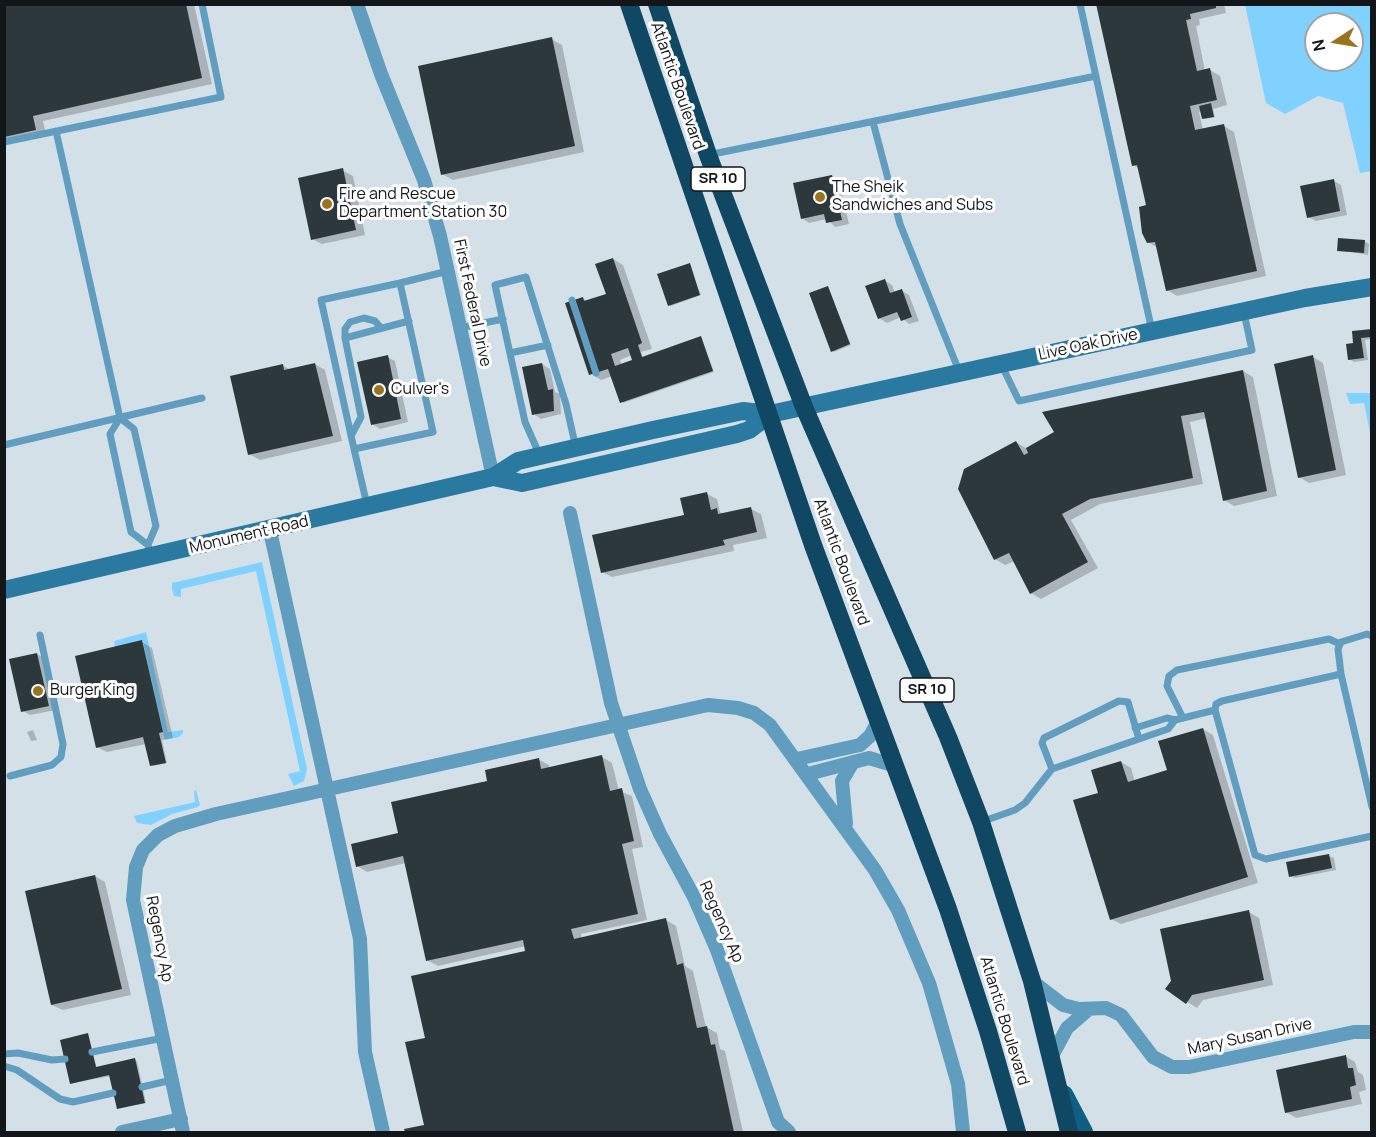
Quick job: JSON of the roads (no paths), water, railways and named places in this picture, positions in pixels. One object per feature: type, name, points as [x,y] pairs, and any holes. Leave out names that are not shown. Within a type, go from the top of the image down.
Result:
[{"type":"highway","name":"Atlantic Boulevard","points":[[628,4],[813,545],[896,766],[972,981],[1017,1132]]},
{"type":"highway","name":"Atlantic Boulevard","points":[[657,4],[708,155],[804,407],[948,737],[981,822],[1032,981],[1069,1132]]},
{"type":"main road","name":"Live Oak Drive","points":[[804,407],[1318,295],[1371,287]]},
{"type":"main road","name":"Monument Road","points":[[4,590],[149,551],[270,531],[493,477],[518,461],[742,411],[770,414],[804,407]]},
{"type":"main road","name":"Monument Road","points":[[493,477],[522,483],[737,434],[749,430],[770,414]]},
{"type":"main road","name":"Atlantic Boulevard","points":[[1052,1056],[1066,1097],[1084,1132]]},
{"type":"street","name":"First Federal Drive","points":[[357,4],[381,74],[424,180],[448,271],[493,477]]},
{"type":"street","name":"Regency Ap","points":[[570,513],[618,726],[640,789],[660,834],[694,897],[717,950],[779,1127],[789,1132]]},
{"type":"street","points":[[270,531],[325,790],[360,939],[365,1052],[383,1132]]},
{"type":"street","name":"Regency Ap","points":[[122,1132],[182,1126],[133,900],[136,867],[143,850],[158,835],[196,819],[708,705],[738,708],[754,713],[770,725],[846,826],[898,910],[929,983],[958,1084],[963,1132]]},
{"type":"street","points":[[797,759],[860,745],[870,736],[879,720]]},
{"type":"street","points":[[808,774],[869,758],[896,766]]},
{"type":"street","points":[[846,826],[842,782],[854,762]]},
{"type":"street","name":"Mary Susan Drive","points":[[1032,981],[1063,1005],[1089,1009],[1106,1008],[1122,1015],[1153,1057],[1167,1066],[1178,1068],[1354,1032],[1371,1032]]},
{"type":"street","points":[[1052,1056],[1067,1028],[1089,1009]]},
{"type":"lane","points":[[4,142],[221,97],[202,4]]},
{"type":"lane","points":[[1080,4],[1152,331]]},
{"type":"lane","points":[[708,155],[1096,76]]},
{"type":"lane","points":[[873,122],[900,224],[960,373]]},
{"type":"lane","points":[[56,131],[120,418],[134,429],[156,526],[149,551]]},
{"type":"lane","points":[[368,507],[321,300],[448,271]]},
{"type":"lane","points":[[540,456],[525,422],[495,285],[526,277],[566,405],[576,448]]},
{"type":"lane","points":[[354,449],[433,432],[400,283]]},
{"type":"lane","points":[[572,300],[596,373]]},
{"type":"lane","points":[[1001,364],[1019,401],[1252,350],[1244,311]]},
{"type":"lane","points":[[351,436],[361,417],[345,329],[350,322],[364,318],[375,321],[381,328]]},
{"type":"lane","points":[[460,328],[503,319]]},
{"type":"lane","points":[[345,338],[409,321]]},
{"type":"lane","points":[[510,353],[548,345]]},
{"type":"lane","points":[[4,445],[202,399]]},
{"type":"lane","points":[[120,418],[110,434],[131,532],[149,551]]},
{"type":"lane","points":[[1340,644],[1367,634],[1371,636]]},
{"type":"lane","points":[[10,776],[52,765],[61,757],[63,744],[40,635]]},
{"type":"lane","points":[[1179,719],[1167,686],[1169,676],[1178,670],[1329,639],[1340,644]]},
{"type":"lane","points":[[1340,644],[1341,674],[1371,807]]},
{"type":"lane","points":[[1341,674],[1222,701],[1216,704],[1215,710],[1255,855],[1266,859],[1371,836]]},
{"type":"lane","points":[[1052,770],[1042,741],[1124,700],[1128,702],[1139,739]]},
{"type":"lane","points":[[1135,728],[1167,718],[1179,719],[1215,710]]},
{"type":"lane","points":[[981,822],[1015,810],[1025,803],[1052,770],[1168,729],[1179,719]]},
{"type":"lane","points":[[92,1052],[163,1038]]},
{"type":"lane","points":[[4,1054],[18,1053],[52,1060],[65,1059]]},
{"type":"lane","points":[[4,1066],[17,1070],[60,1099],[73,1102],[113,1093]]},
{"type":"lane","points":[[142,1087],[172,1080]]},
{"type":"place","name":"The Sheik Sandwiches and Subs","points":[[820,197]]},
{"type":"place","name":"Fire and Rescue Department Station 30","points":[[327,204]]},
{"type":"place","name":"Culver's","points":[[379,390]]},
{"type":"place","name":"Burger King","points":[[38,691]]}]
